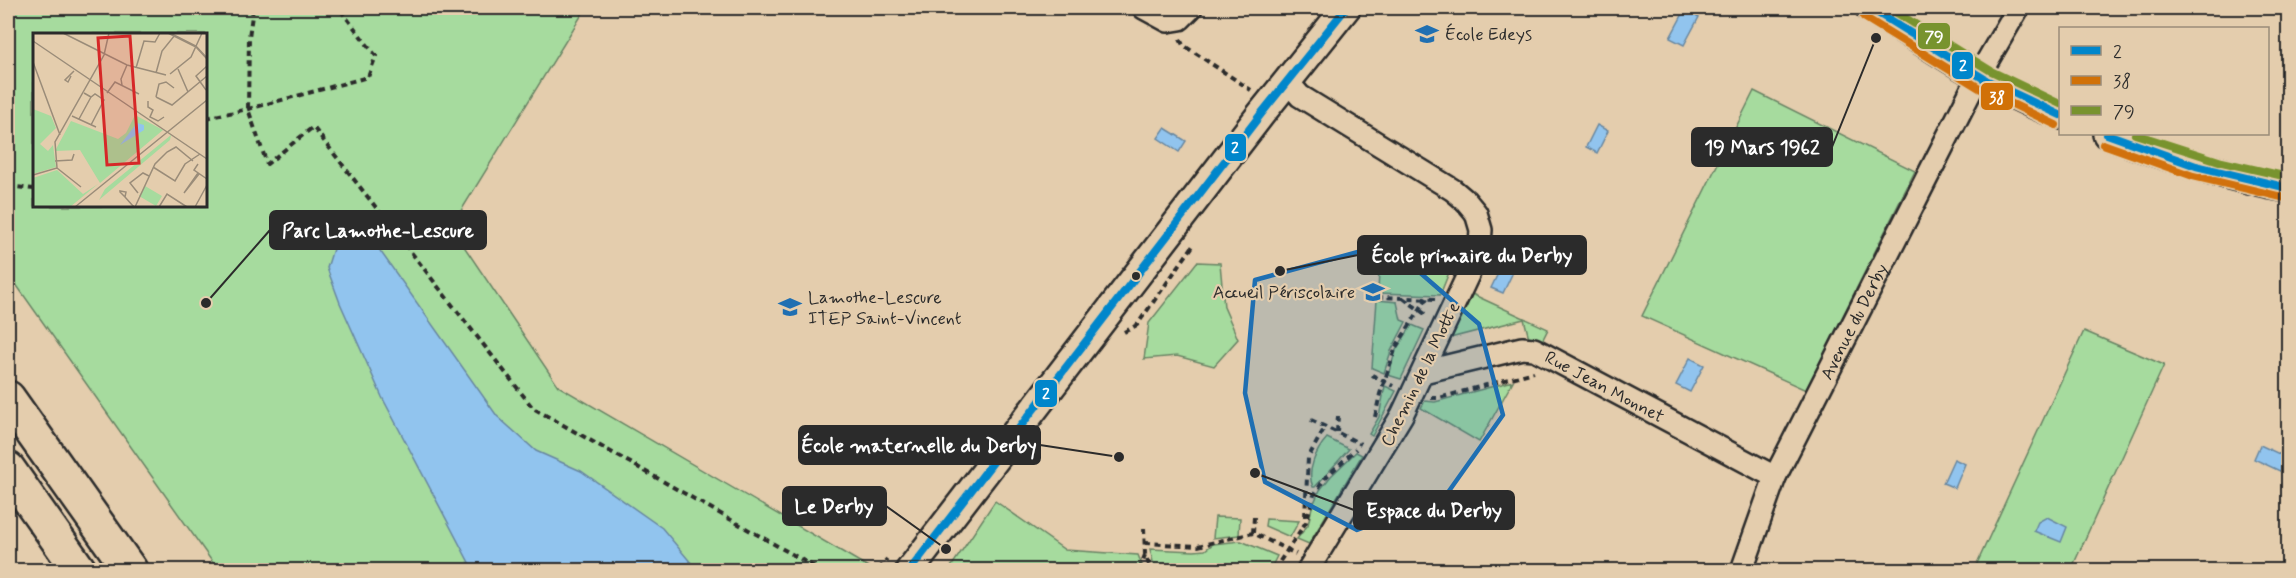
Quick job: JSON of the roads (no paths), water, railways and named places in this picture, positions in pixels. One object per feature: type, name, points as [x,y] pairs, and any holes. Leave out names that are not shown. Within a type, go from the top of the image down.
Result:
[{"type":"highway","points":[[8,398],[130,570]]},
{"type":"highway","points":[[8,469],[79,570]]},
{"type":"street","points":[[1144,8],[1161,19],[1174,21],[1185,16],[1191,8]]},
{"type":"street","points":[[910,570],[1261,114],[1346,8]]},
{"type":"street","points":[[1870,8],[1978,77],[2022,100],[2059,115]]},
{"type":"street","name":"Avenue du Derby","points":[[1742,570],[1775,477],[1978,77],[2018,8]]},
{"type":"street","name":"Chemin de la Motte","points":[[1288,82],[1300,96],[1454,190],[1476,213],[1481,230],[1476,258],[1402,415],[1310,566]]},
{"type":"street","points":[[2109,135],[2174,160],[2289,188]]},
{"type":"street","name":"Rue Jean Monnet","points":[[1422,372],[1521,348],[1534,349],[1775,477]]},
{"type":"water","points":[[1685,10],[1699,17],[1684,45],[1670,38]]},
{"type":"water","points":[[1597,125],[1608,131],[1597,153],[1586,147]]},
{"type":"water","points":[[1165,128],[1186,141],[1179,152],[1158,138]]},
{"type":"water","points":[[346,237],[371,238],[497,416],[536,451],[581,471],[662,528],[697,570],[473,570],[382,397],[340,303],[327,268],[333,249]]},
{"type":"water","points":[[1503,263],[1515,268],[1503,293],[1491,288]]},
{"type":"water","points":[[1690,358],[1704,365],[1690,392],[1676,385]]},
{"type":"water","points":[[2260,445],[2288,458],[2282,472],[2254,459]]},
{"type":"water","points":[[1954,459],[1965,464],[1955,488],[1943,483]]},
{"type":"water","points":[[2047,517],[2067,527],[2061,542],[2034,531],[2038,522]]},
{"type":"place","name":"École Edeys","points":[[1427,34]]},
{"type":"place","name":"19 Mars 1962","points":[[1876,38]]},
{"type":"place","name":"École primaire du Derby","points":[[1280,271]]},
{"type":"place","name":"Accueil Périscolaire","points":[[1373,292]]},
{"type":"place","name":"Parc Lamothe-Lescure","points":[[206,303]]},
{"type":"place","name":"Lamothe-Lescure ITEP Saint-Vincent","points":[[790,307]]},
{"type":"place","name":"École maternelle du Derby","points":[[1119,457]]},
{"type":"place","name":"Espace du Derby","points":[[1255,473]]},
{"type":"place","name":"Le Derby","points":[[946,549]]}]
